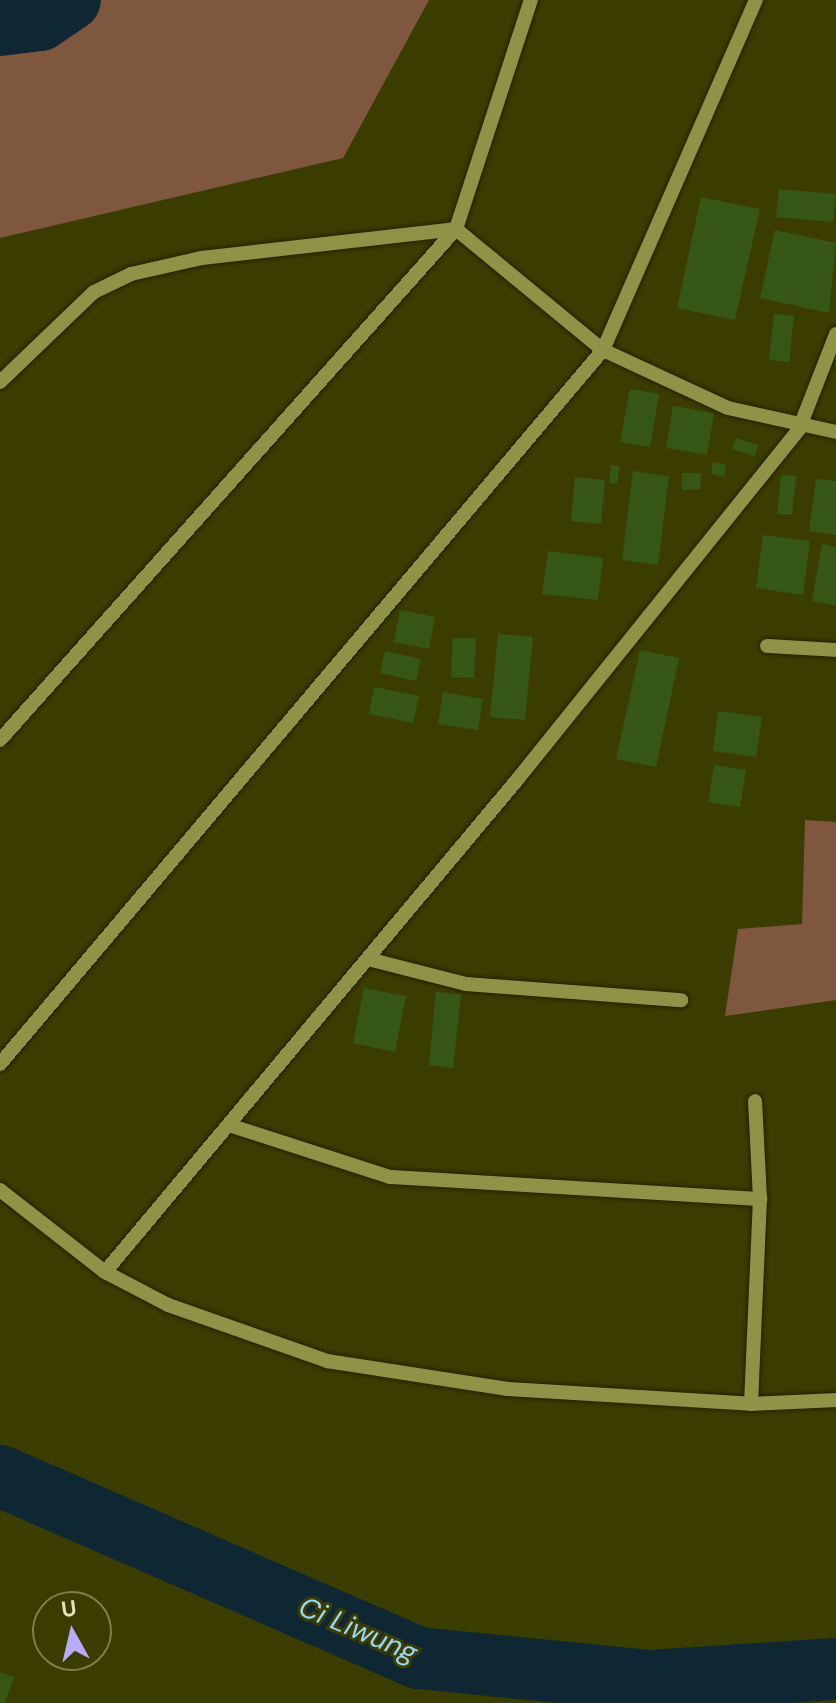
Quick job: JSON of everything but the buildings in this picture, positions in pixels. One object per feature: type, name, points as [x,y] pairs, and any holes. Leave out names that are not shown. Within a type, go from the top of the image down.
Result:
[{"type":"street","points":[[0,740],[456,229],[531,0]]},
{"type":"street","points":[[0,1064],[603,350],[756,0]]},
{"type":"street","points":[[0,382],[94,292],[131,274],[202,258],[456,229],[603,350],[728,408],[799,429],[836,432]]},
{"type":"street","points":[[105,1272],[232,1126],[799,429],[836,334]]},
{"type":"street","points":[[767,646],[836,650]]},
{"type":"street","points":[[368,959],[466,984],[681,1000]]},
{"type":"street","points":[[751,1404],[760,1199],[755,1101]]},
{"type":"street","points":[[232,1126],[390,1177],[760,1199]]},
{"type":"street","points":[[0,1190],[105,1272],[168,1305],[327,1361],[508,1389],[751,1404],[836,1400]]},
{"type":"shaded area","points":[[0,0],[429,0],[343,158],[0,238]]},
{"type":"shaded area","points":[[805,820],[836,822],[836,1000],[725,1016],[738,929],[802,924]]},
{"type":"waterway","name":"Ci Liwung","points":[[0,25],[40,20],[70,0]]},
{"type":"waterway","name":"Ci Liwung","points":[[0,1476],[419,1658],[650,1681],[836,1669]]}]
